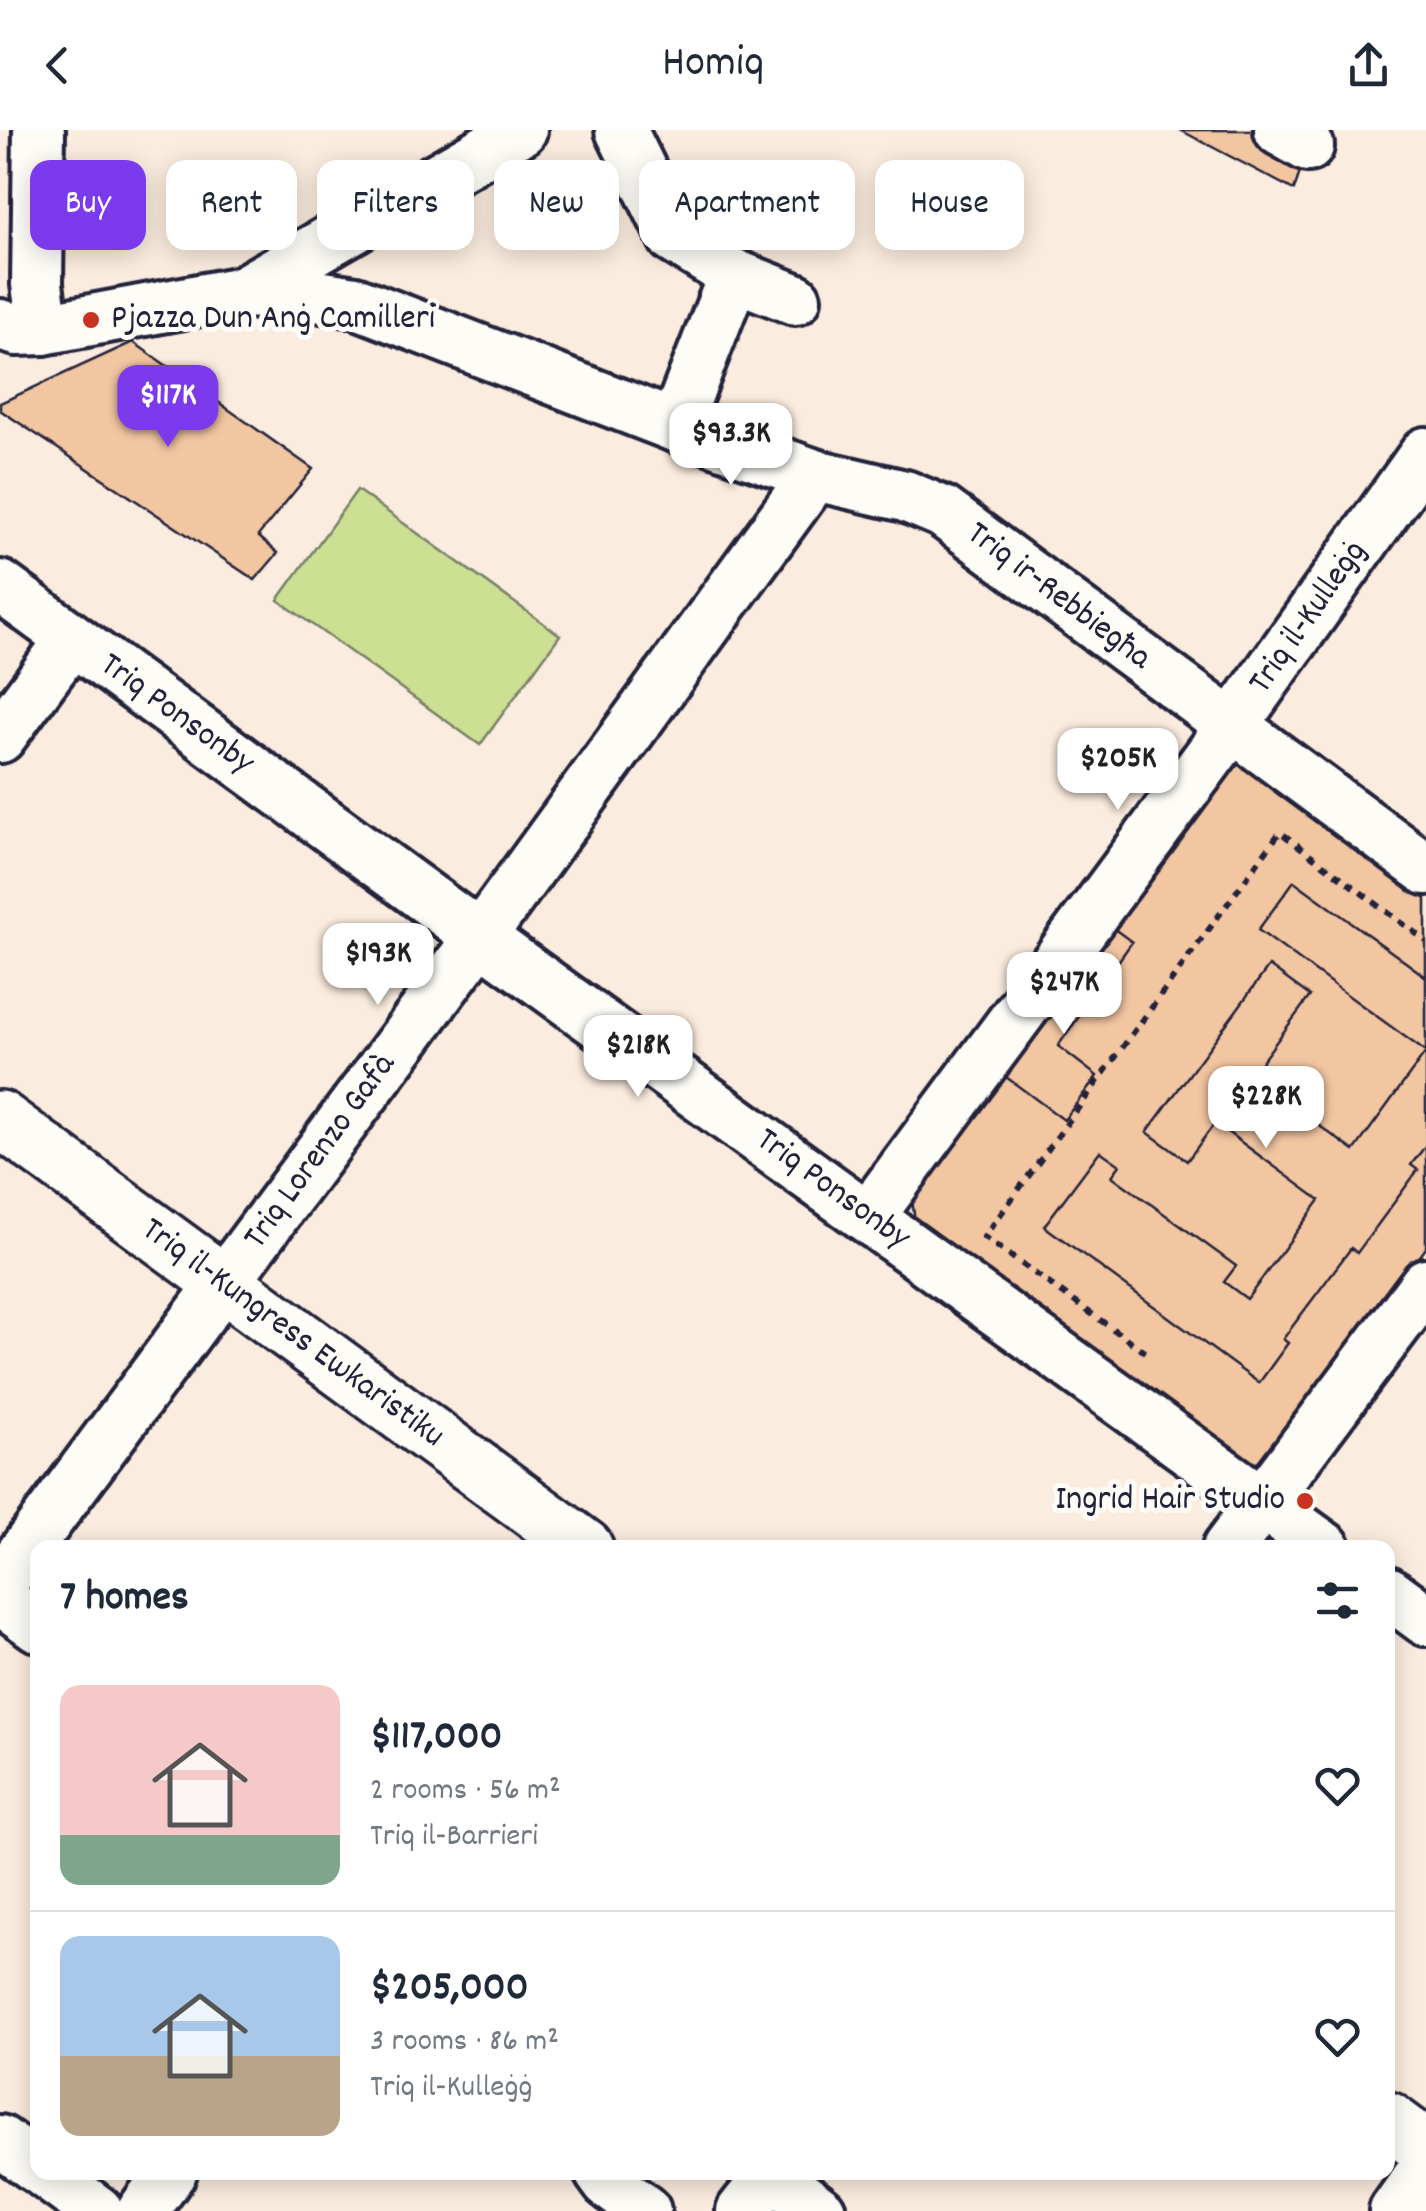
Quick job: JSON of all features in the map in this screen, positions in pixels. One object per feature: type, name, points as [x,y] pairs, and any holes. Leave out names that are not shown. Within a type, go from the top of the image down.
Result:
[{"type":"main road","name":"Triq il-Kungress Ewkaristiku","points":[[0,1119],[575,1540]]},
{"type":"main road","points":[[1395,2125],[1426,2148]]},
{"type":"street","points":[[15,331],[37,284],[39,130]]},
{"type":"street","points":[[15,331],[242,292],[521,130]]},
{"type":"street","points":[[621,130],[674,238],[734,275],[794,299]]},
{"type":"street","points":[[675,426],[734,275]]},
{"type":"street","name":"Triq ir-Rebbiegħa","points":[[242,292],[354,302],[675,426],[815,475],[905,496],[942,512],[1426,869]]},
{"type":"street","name":"Triq il-Kulleġġ","points":[[869,1216],[1232,726],[1426,453]]},
{"type":"street","name":"Triq Lorenzo Gafà","points":[[33,1540],[480,937],[815,475]]},
{"type":"street","name":"Triq Ponsonby","points":[[0,586],[1314,1540]]},
{"type":"street","points":[[0,736],[72,639]]},
{"type":"street","points":[[1234,1540],[1426,1284]]},
{"type":"street","name":"Triq Lorenzo Gafà","points":[[0,1584],[30,1544]]},
{"type":"street","points":[[1395,1597],[1426,1620]]},
{"type":"street","points":[[0,1598],[30,1620]]},
{"type":"street","points":[[0,2141],[30,2162]]},
{"type":"street","points":[[1395,2211],[1426,2167]]},
{"type":"street","points":[[55,2180],[97,2211]]},
{"type":"street","points":[[143,2211],[165,2180]]},
{"type":"street","points":[[605,2180],[645,2211]]},
{"type":"street","points":[[764,2183],[820,2211]]},
{"type":"path","points":[[1145,1352],[984,1237],[1280,832],[1426,941]]},
{"type":"green space","points":[[357,490],[560,635],[480,745],[278,600]]},
{"type":"building","points":[[1180,130],[1259,130],[1305,157],[1294,190]]},
{"type":"building","points":[[133,342],[313,469],[258,536],[278,553],[255,580],[0,410],[0,403]]},
{"type":"building","points":[[1232,756],[1426,899],[1426,1248],[1262,1470],[1243,1464],[915,1221],[911,1193]]},
{"type":"building","points":[[1294,881],[1426,977],[1426,1052],[1258,930]]},
{"type":"building","points":[[1113,928],[1132,942],[1058,1046],[1097,1076],[1064,1120],[1002,1074]]},
{"type":"building","points":[[1269,966],[1310,996],[1251,1076],[1354,1151],[1426,1052],[1426,1145],[1411,1165],[1418,1170],[1357,1253],[1351,1248],[1283,1339],[1288,1343],[1259,1383],[1044,1226],[1100,1151],[1120,1165],[1112,1176],[1236,1266],[1224,1282],[1247,1299],[1320,1200],[1215,1123],[1187,1161],[1147,1132]]},
{"type":"place","name":"Pjazza Dun Anġ Camilleri","points":[[91,320]]},
{"type":"place","name":"Ingrid Hair Studio","points":[[1305,1501]]}]
